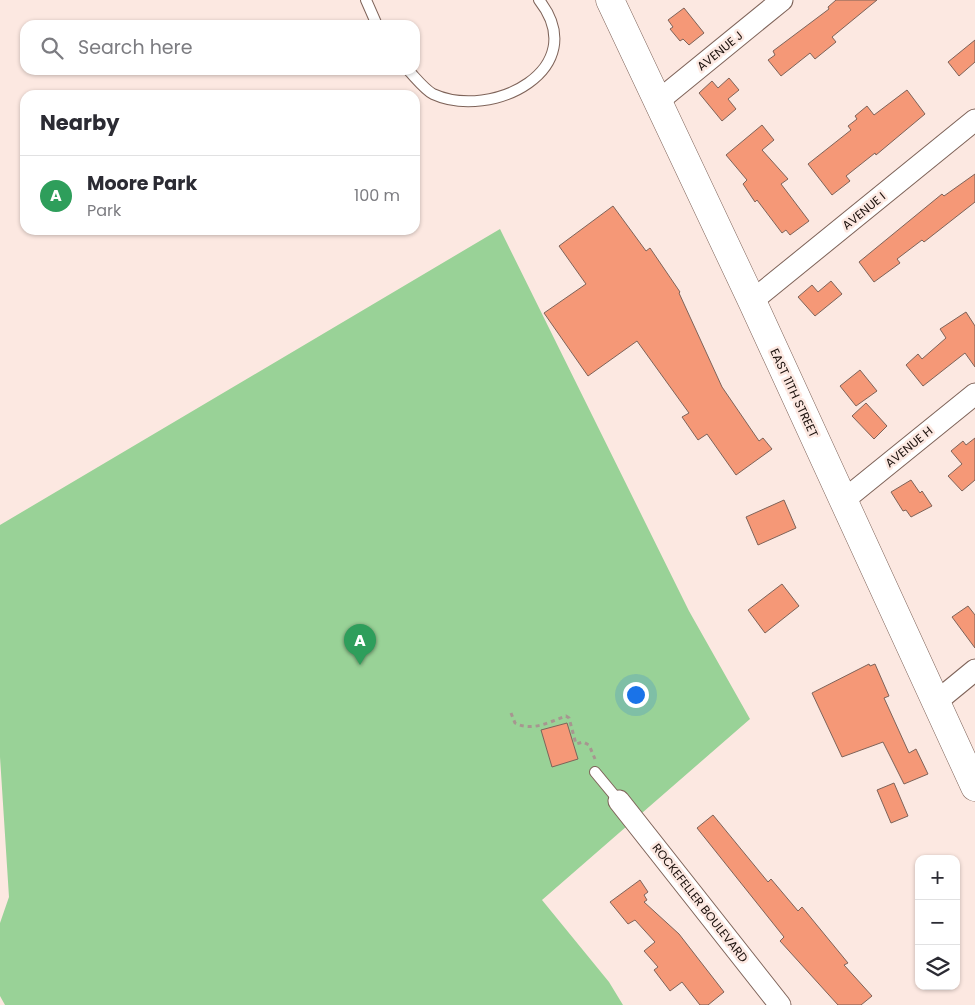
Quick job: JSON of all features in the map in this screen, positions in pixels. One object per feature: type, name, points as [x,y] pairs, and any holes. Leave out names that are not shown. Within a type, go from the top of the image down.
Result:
[{"type":"street","name":"EAST 11TH STREET","points":[[610,0],[752,301],[975,787]]},
{"type":"street","name":"AVENUE J","points":[[657,102],[782,0]]},
{"type":"street","name":"AVENUE I","points":[[752,301],[975,120]]},
{"type":"street","name":"AVENUE H","points":[[844,500],[975,394]]},
{"type":"street","points":[[936,702],[975,670]]},
{"type":"street","name":"ROCKEFELLER BOULEVARD","points":[[619,801],[780,1005]]},
{"type":"lane","points":[[366,0],[374,20]]},
{"type":"lane","points":[[413,75],[432,93],[459,100],[487,101],[515,91],[538,75],[553,56],[555,35],[544,7],[539,0]]},
{"type":"lane","points":[[596,772],[619,801]]},
{"type":"path","points":[[511,713],[515,723],[524,728],[566,716],[569,718],[576,744],[582,742],[589,745],[593,753],[596,772]]},
{"type":"green space","points":[[500,229],[689,611],[750,719],[542,900],[609,982],[623,1005],[5,1005],[0,996],[0,923],[9,897],[0,757],[0,525]]},
{"type":"building","points":[[836,0],[877,0],[832,37],[836,42],[815,59],[810,53],[781,76],[768,60],[775,55],[773,51],[829,9],[828,7]]},
{"type":"building","points":[[684,8],[704,33],[689,45],[683,39],[680,41],[670,29],[673,27],[668,20]]},
{"type":"building","points":[[975,40],[975,62],[959,76],[948,62]]},
{"type":"building","points":[[729,78],[739,90],[728,99],[736,109],[722,121],[699,93],[712,81],[718,88]]},
{"type":"building","points":[[907,90],[925,114],[876,155],[875,153],[846,176],[850,181],[832,195],[808,164],[851,130],[848,126],[857,119],[855,116],[867,106],[874,115]]},
{"type":"building","points":[[762,125],[774,140],[762,150],[788,179],[781,184],[809,221],[790,235],[786,230],[782,233],[757,200],[755,202],[743,184],[747,180],[726,155]]},
{"type":"building","points":[[975,174],[975,202],[924,242],[922,240],[897,259],[900,263],[874,282],[859,262],[942,194],[944,196]]},
{"type":"building","points":[[613,206],[646,251],[650,248],[680,292],[722,387],[759,441],[763,438],[772,449],[736,475],[707,434],[698,440],[682,417],[689,413],[637,341],[588,376],[544,313],[586,284],[559,246]]},
{"type":"building","points":[[831,281],[842,294],[815,316],[798,297],[812,285],[818,292]]},
{"type":"building","points":[[966,312],[975,326],[975,367],[965,353],[923,386],[906,365],[918,354],[922,359],[946,338],[940,329]]},
{"type":"building","points":[[860,370],[877,391],[856,406],[840,386]]},
{"type":"building","points":[[866,403],[887,426],[874,439],[852,416]]},
{"type":"building","points":[[975,438],[975,480],[962,491],[948,476],[962,464],[951,451],[963,441],[966,445]]},
{"type":"building","points":[[911,480],[920,493],[922,491],[932,506],[911,517],[906,510],[903,511],[891,492]]},
{"type":"building","points":[[784,500],[796,528],[758,545],[746,517]]},
{"type":"building","points":[[782,584],[799,606],[765,633],[748,610]]},
{"type":"building","points":[[968,606],[975,615],[975,648],[952,617]]},
{"type":"building","points":[[869,664],[870,666],[875,664],[889,696],[884,698],[909,753],[916,749],[928,774],[904,784],[883,742],[842,757],[812,693]]},
{"type":"building","points":[[567,723],[578,759],[552,767],[541,730]]},
{"type":"building","points":[[894,783],[908,816],[891,823],[877,790]]},
{"type":"building","points":[[713,815],[768,882],[771,879],[798,911],[802,907],[848,963],[844,965],[872,996],[861,1005],[838,1005],[780,941],[784,937],[697,828]]},
{"type":"building","points":[[640,880],[648,892],[644,895],[647,900],[644,902],[679,934],[724,992],[708,1005],[700,1005],[682,982],[670,991],[654,970],[658,967],[644,951],[655,942],[635,920],[628,924],[610,902]]},
{"type":"place","name":"Moore Park","points":[[360,665]]}]
